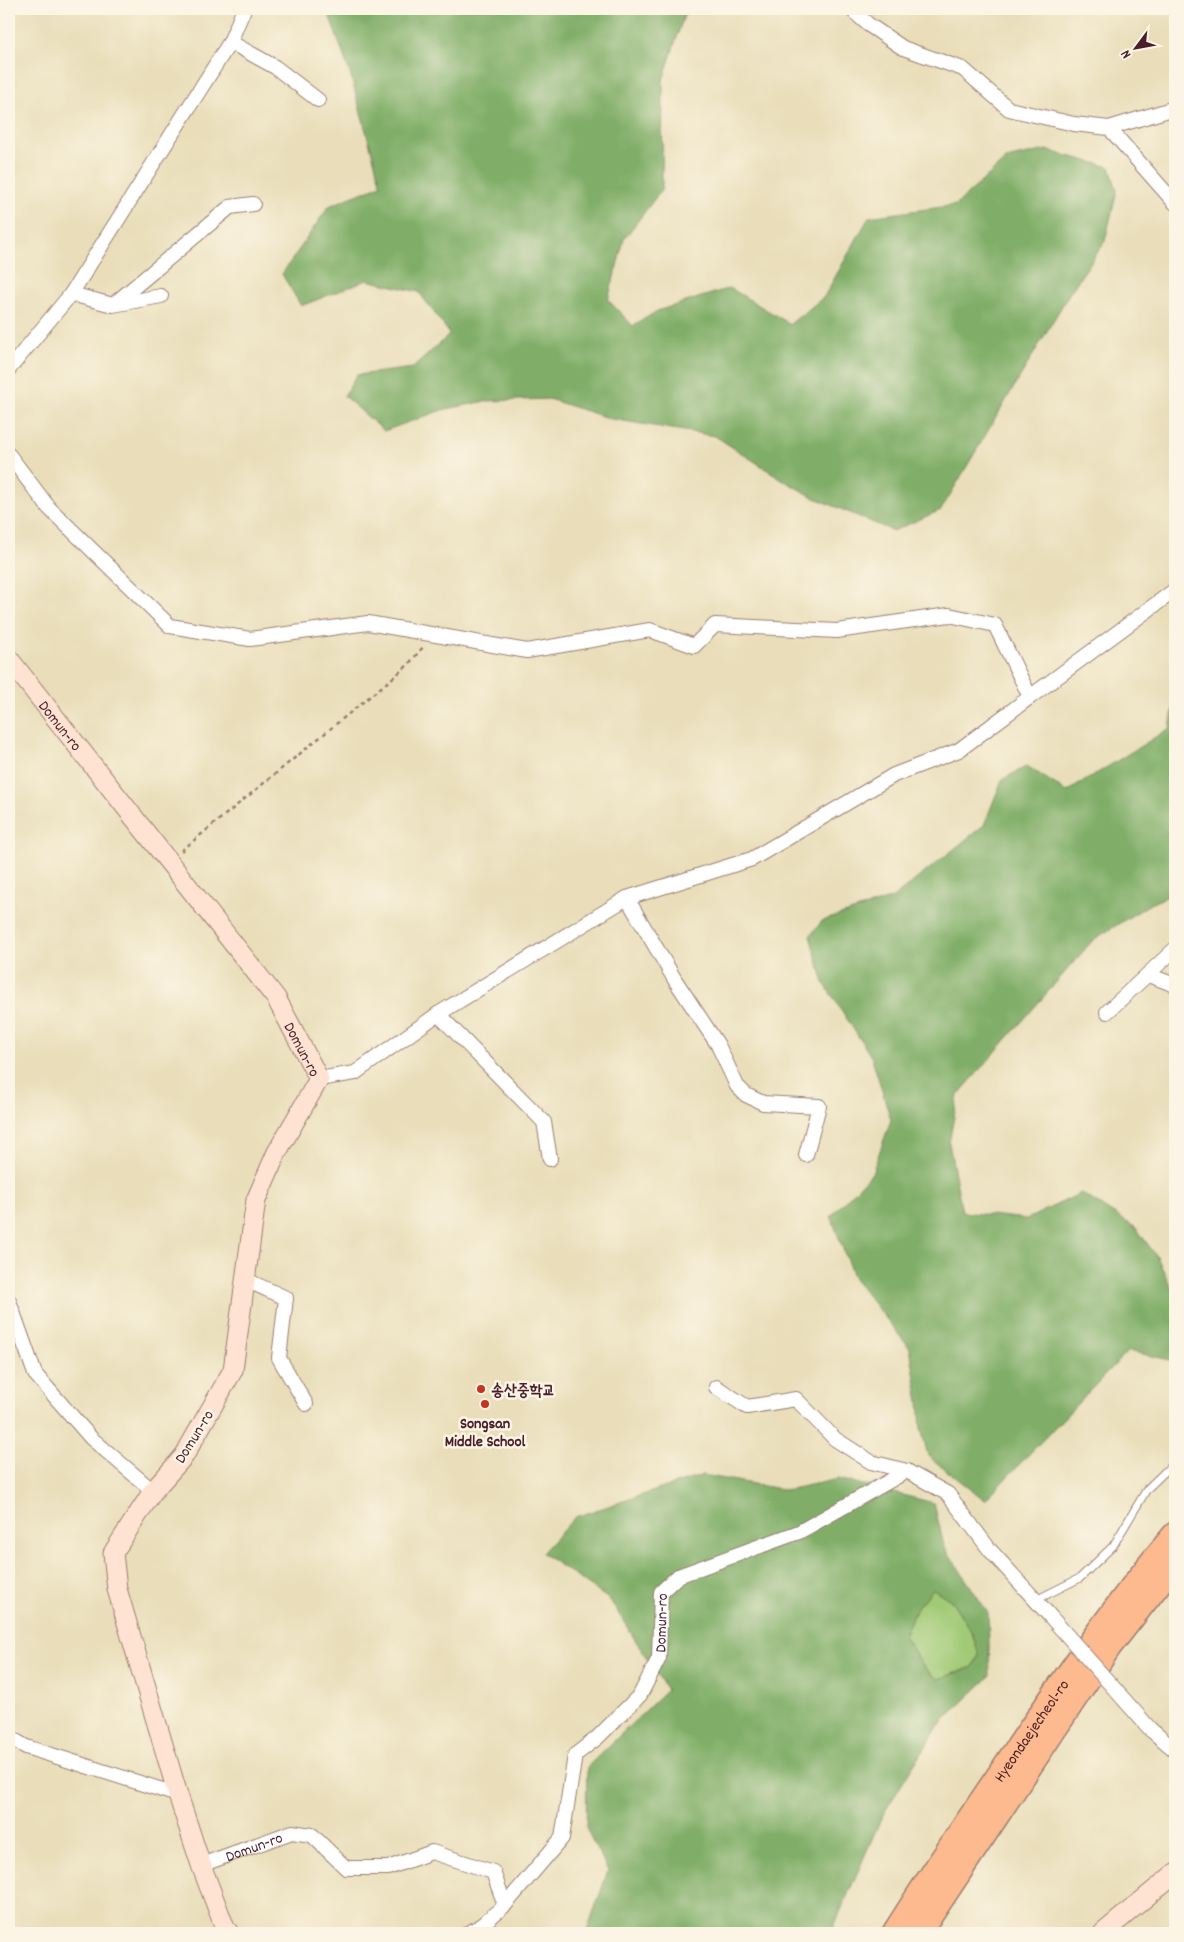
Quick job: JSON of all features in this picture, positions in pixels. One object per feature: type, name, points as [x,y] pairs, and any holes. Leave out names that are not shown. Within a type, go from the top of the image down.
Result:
[{"type":"highway","name":"Hyeondaejecheol-ro","points":[[895,1933],[934,1872],[1100,1630],[1143,1573],[1175,1535]]},
{"type":"highway","name":"Hyeondaejecheol-ro","points":[[918,1933],[1109,1646],[1175,1562]]},
{"type":"street","points":[[9,370],[71,294],[230,42],[244,9]]},
{"type":"street","points":[[851,9],[870,26],[903,48],[963,68],[1009,109],[1074,124],[1109,128],[1175,108]]},
{"type":"street","points":[[230,42],[275,66],[318,100]]},
{"type":"street","points":[[1109,128],[1175,203]]},
{"type":"street","points":[[113,305],[230,207],[253,204]]},
{"type":"street","points":[[71,294],[113,305],[161,296]]},
{"type":"street","points":[[9,455],[49,508],[170,626],[250,639],[368,623],[527,651],[650,630],[694,646],[716,625],[837,631],[949,615],[995,625],[1030,696]]},
{"type":"street","points":[[319,1079],[355,1073],[438,1014],[627,898],[752,859],[894,775],[959,750],[1175,590]]},
{"type":"street","name":"Domun-ro","points":[[10,662],[276,998],[319,1079],[277,1152],[256,1200],[232,1370],[184,1456],[152,1491],[113,1553],[117,1589],[178,1795],[201,1866],[225,1928],[229,1933]]},
{"type":"street","points":[[627,898],[675,980],[718,1045],[737,1086],[746,1095],[763,1103],[819,1106],[806,1155]]},
{"type":"street","points":[[1107,1012],[1175,950]]},
{"type":"street","points":[[1148,975],[1175,985]]},
{"type":"street","points":[[438,1014],[544,1122],[550,1159]]},
{"type":"street","points":[[246,1280],[286,1298],[279,1358],[306,1404]]},
{"type":"street","points":[[9,1301],[35,1374],[91,1438],[152,1491]]},
{"type":"street","points":[[716,1387],[747,1407],[796,1399],[835,1439],[871,1462],[907,1471],[948,1494],[990,1550],[1151,1730],[1175,1750]]},
{"type":"street","name":"Domun-ro","points":[[468,1933],[478,1928],[505,1905],[562,1838],[575,1756],[597,1738],[640,1695],[659,1658],[661,1592],[678,1576],[799,1532],[907,1471]]},
{"type":"street","points":[[9,1737],[26,1747],[178,1795]]},
{"type":"street","name":"Domun-ro","points":[[201,1866],[292,1832],[312,1835],[346,1868],[388,1868],[432,1852],[492,1872],[505,1905]]},
{"type":"street","points":[[1103,1933],[1175,1873]]},
{"type":"lane","points":[[1036,1600],[1080,1578],[1114,1546],[1147,1489],[1175,1462]]},
{"type":"path","points":[[169,861],[408,666],[432,634]]},
{"type":"green space","points":[[327,9],[686,9],[663,80],[662,189],[624,239],[608,300],[633,326],[657,311],[730,288],[790,324],[824,297],[869,217],[956,205],[1006,159],[1046,150],[1110,167],[1117,191],[1105,241],[1069,294],[941,510],[893,531],[815,498],[715,436],[611,419],[549,399],[486,401],[442,410],[384,431],[344,396],[357,375],[413,368],[450,334],[419,292],[367,280],[301,306],[282,274],[329,206],[381,185],[350,73]]},
{"type":"green space","points":[[1175,698],[1175,893],[1150,904],[1093,940],[958,1095],[949,1143],[962,1212],[1027,1219],[1081,1193],[1136,1228],[1157,1257],[1175,1295],[1175,1361],[1128,1351],[985,1500],[928,1456],[921,1428],[919,1402],[910,1348],[854,1279],[831,1216],[872,1173],[891,1120],[872,1058],[824,983],[810,936],[822,921],[893,898],[984,825],[1002,780],[1027,766],[1067,792],[1170,728]]},
{"type":"green space","points":[[703,1475],[786,1490],[839,1479],[934,1503],[944,1546],[988,1613],[990,1676],[939,1725],[882,1816],[831,1933],[586,1933],[608,1871],[586,1828],[587,1767],[667,1690],[610,1600],[542,1553],[575,1517]],"holes":[[[933,1589],[952,1601],[972,1633],[979,1655],[973,1667],[938,1679],[926,1670],[904,1636],[916,1608]]]},
{"type":"green space","points":[[933,1588],[952,1601],[972,1633],[979,1655],[973,1667],[938,1679],[926,1670],[904,1635],[916,1608]]},
{"type":"place","name":"송산중학교","points":[[481,1389]]},
{"type":"place","name":"Songsan Middle School","points":[[485,1404]]}]
